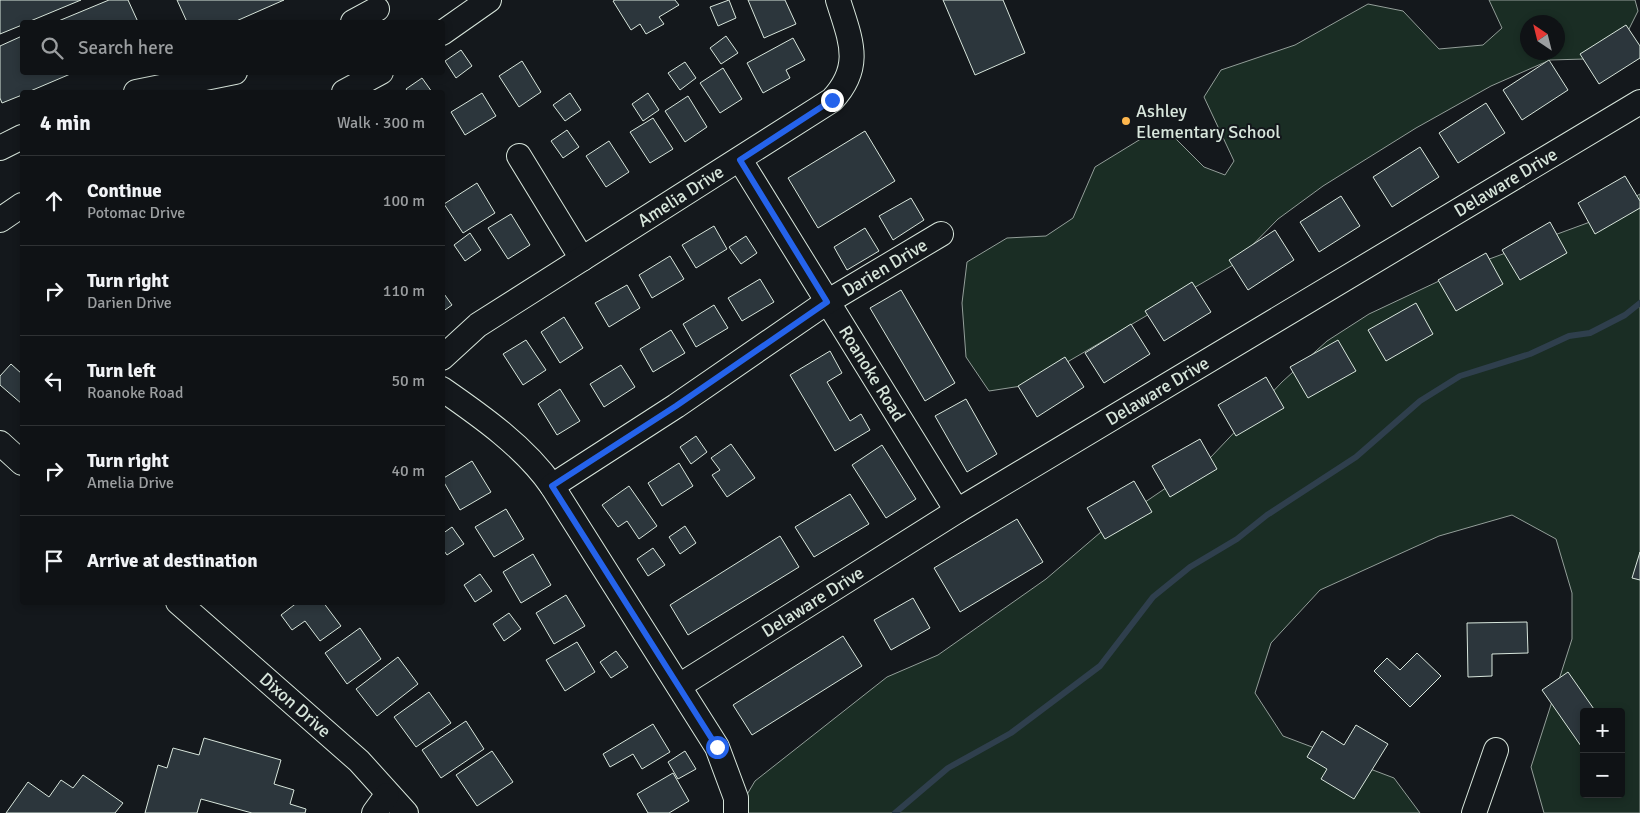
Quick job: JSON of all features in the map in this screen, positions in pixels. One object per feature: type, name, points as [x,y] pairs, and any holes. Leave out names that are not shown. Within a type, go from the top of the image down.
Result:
[{"type":"street","points":[[445,31],[489,0]]},
{"type":"street","name":"Amelia Drive","points":[[445,355],[478,325],[832,100],[842,90],[850,73],[853,59],[852,45],[838,0]]},
{"type":"street","points":[[357,20],[378,10]]},
{"type":"street","points":[[146,90],[220,75]]},
{"type":"street","points":[[348,90],[375,75]]},
{"type":"street","name":"Delaware Drive","points":[[679,686],[957,511],[1640,102]]},
{"type":"street","points":[[0,148],[20,137]]},
{"type":"street","points":[[519,156],[582,259]]},
{"type":"street","name":"Roanoke Road","points":[[740,160],[957,511]]},
{"type":"street","points":[[0,220],[20,206]]},
{"type":"street","name":"Darien Drive","points":[[552,486],[676,406],[827,302],[941,234]]},
{"type":"street","points":[[445,391],[512,443],[544,474],[717,747],[736,798],[736,813]]},
{"type":"street","points":[[0,443],[20,461]]},
{"type":"street","name":"Dixon Drive","points":[[181,605],[359,761],[381,804],[406,813]]},
{"type":"street","points":[[1474,813],[1496,750]]},
{"type":"green space","points":[[1489,0],[1635,0],[1638,11],[1625,37],[1585,59],[1565,60],[1565,15],[1520,15],[1520,60],[1550,60],[1491,86],[1416,128],[1323,186],[1278,219],[1233,265],[1028,385],[989,391],[966,357],[962,303],[967,262],[1007,238],[1046,236],[1073,218],[1095,167],[1144,137],[1174,137],[1204,167],[1225,175],[1234,161],[1204,97],[1221,70],[1295,45],[1368,4],[1403,11],[1439,49],[1483,45],[1502,28]]},
{"type":"green space","points":[[1640,194],[1640,813],[1544,813],[1531,767],[1572,639],[1572,593],[1556,539],[1512,515],[1439,536],[1320,590],[1271,643],[1255,693],[1283,736],[1394,778],[1420,813],[736,813],[755,781],[887,677],[938,655],[1046,579],[1101,532],[1210,458],[1282,382],[1327,341],[1369,314],[1473,265],[1590,222]]},
{"type":"building","points":[[0,0],[81,0],[33,20],[20,20],[20,26],[0,34]]},
{"type":"building","points":[[109,0],[128,0],[137,20],[61,20]]},
{"type":"building","points":[[177,0],[284,0],[239,20],[186,20]]},
{"type":"building","points":[[675,0],[679,5],[659,17],[664,24],[646,34],[640,24],[631,30],[613,1]]},
{"type":"building","points":[[729,0],[736,18],[718,26],[710,7]]},
{"type":"building","points":[[748,0],[785,0],[796,24],[764,38]]},
{"type":"building","points":[[943,0],[1003,0],[1025,53],[975,75]]},
{"type":"building","points":[[1626,25],[1640,46],[1640,58],[1599,84],[1580,54]]},
{"type":"building","points":[[726,36],[738,53],[721,64],[710,48]]},
{"type":"building","points":[[20,37],[20,75],[68,75],[33,90],[20,90],[20,96],[2,103],[0,98],[0,46]]},
{"type":"building","points":[[793,38],[805,60],[786,70],[790,78],[763,93],[747,63]]},
{"type":"building","points":[[461,50],[472,66],[456,78],[445,61]]},
{"type":"building","points":[[1549,60],[1568,90],[1522,120],[1503,90]]},
{"type":"building","points":[[522,61],[541,92],[519,107],[499,76]]},
{"type":"building","points":[[685,62],[696,78],[680,90],[668,73]]},
{"type":"building","points":[[723,68],[742,99],[720,113],[700,83]]},
{"type":"building","points":[[422,78],[431,90],[407,90]]},
{"type":"building","points":[[482,93],[496,116],[465,135],[451,112]]},
{"type":"building","points":[[570,93],[581,110],[565,121],[553,105]]},
{"type":"building","points":[[648,93],[659,110],[643,121],[632,104]]},
{"type":"building","points":[[688,96],[707,127],[685,142],[665,111]]},
{"type":"building","points":[[1486,103],[1505,133],[1458,163],[1439,133]]},
{"type":"building","points":[[653,118],[673,149],[650,163],[630,132]]},
{"type":"building","points":[[567,130],[579,147],[563,158],[551,141]]},
{"type":"building","points":[[865,131],[895,181],[818,228],[788,178]]},
{"type":"building","points":[[609,141],[629,172],[606,187],[586,156]]},
{"type":"building","points":[[1420,147],[1439,177],[1392,207],[1373,177]]},
{"type":"building","points":[[1625,176],[1640,201],[1640,208],[1595,234],[1578,203]]},
{"type":"building","points":[[477,183],[495,213],[463,233],[445,203]]},
{"type":"building","points":[[1341,196],[1360,226],[1319,252],[1300,222]]},
{"type":"building","points":[[911,198],[924,220],[893,240],[879,216]]},
{"type":"building","points":[[511,214],[530,245],[508,259],[488,228]]},
{"type":"building","points":[[1550,222],[1567,253],[1520,280],[1502,250]]},
{"type":"building","points":[[714,226],[727,249],[696,268],[682,245]]},
{"type":"building","points":[[865,228],[879,251],[847,270],[834,247]]},
{"type":"building","points":[[1275,230],[1294,260],[1248,290],[1229,260]]},
{"type":"building","points":[[470,233],[481,250],[465,261],[454,245]]},
{"type":"building","points":[[746,236],[757,253],[741,264],[729,247]]},
{"type":"building","points":[[1486,253],[1503,284],[1456,311],[1438,280]]},
{"type":"building","points":[[670,256],[684,279],[652,298],[639,275]]},
{"type":"building","points":[[760,279],[774,302],[742,321],[728,298]]},
{"type":"building","points":[[1192,282],[1211,312],[1164,341],[1145,311]]},
{"type":"building","points":[[627,285],[640,308],[609,327],[595,303]]},
{"type":"building","points":[[901,290],[955,383],[925,401],[870,308]]},
{"type":"building","points":[[445,295],[452,305],[445,310]]},
{"type":"building","points":[[1416,303],[1433,334],[1386,361],[1368,330]]},
{"type":"building","points":[[714,305],[728,328],[696,347],[683,324]]},
{"type":"building","points":[[564,317],[583,348],[560,363],[541,332]]},
{"type":"building","points":[[1131,324],[1150,354],[1104,383],[1085,353]]},
{"type":"building","points":[[671,330],[685,353],[653,372],[640,349]]},
{"type":"building","points":[[526,340],[546,370],[523,385],[503,354]]},
{"type":"building","points":[[1338,340],[1356,371],[1308,398],[1290,367]]},
{"type":"building","points":[[830,351],[842,373],[827,382],[850,421],[861,414],[870,430],[835,451],[790,375]]},
{"type":"building","points":[[1065,357],[1084,387],[1037,417],[1018,386]]},
{"type":"building","points":[[11,364],[20,372],[20,402],[0,385],[0,376]]},
{"type":"building","points":[[621,365],[635,387],[604,407],[590,384]]},
{"type":"building","points":[[1266,377],[1284,408],[1236,436],[1218,405]]},
{"type":"building","points":[[560,389],[580,421],[557,435],[538,404]]},
{"type":"building","points":[[966,399],[997,454],[967,472],[935,416]]},
{"type":"building","points":[[696,436],[707,452],[691,464],[680,447]]},
{"type":"building","points":[[1200,439],[1217,469],[1170,497],[1152,466]]},
{"type":"building","points":[[731,444],[755,478],[727,497],[712,475],[720,470],[711,458]]},
{"type":"building","points":[[882,445],[916,499],[886,518],[852,465]]},
{"type":"building","points":[[472,461],[491,492],[460,510],[445,484],[445,477]]},
{"type":"building","points":[[679,463],[693,486],[662,506],[648,483]]},
{"type":"building","points":[[1134,481],[1152,512],[1105,539],[1087,508]]},
{"type":"building","points":[[629,486],[657,526],[639,539],[627,521],[618,527],[602,505]]},
{"type":"building","points":[[850,494],[869,524],[814,557],[795,527]]},
{"type":"building","points":[[506,509],[524,539],[494,557],[475,527]]},
{"type":"building","points":[[1017,519],[1043,562],[960,612],[934,568]]},
{"type":"building","points":[[685,526],[696,543],[680,554],[669,537]]},
{"type":"building","points":[[452,527],[464,544],[447,555],[445,552],[445,532]]},
{"type":"building","points":[[780,536],[799,567],[688,635],[670,605]]},
{"type":"building","points":[[653,548],[665,565],[648,576],[637,559]]},
{"type":"building","points":[[1640,552],[1640,580],[1632,578]]},
{"type":"building","points":[[533,554],[551,585],[521,603],[503,572]]},
{"type":"building","points":[[480,574],[492,591],[475,602],[464,585]]},
{"type":"building","points":[[566,595],[585,626],[554,644],[536,613]]},
{"type":"building","points":[[913,598],[930,628],[891,650],[874,620]]},
{"type":"building","points":[[294,605],[325,605],[341,626],[320,641],[305,621],[292,630],[281,615]]},
{"type":"building","points":[[509,613],[521,629],[504,641],[493,624]]},
{"type":"building","points":[[1527,622],[1528,653],[1492,654],[1492,676],[1468,677],[1467,623]]},
{"type":"building","points":[[360,628],[381,659],[347,684],[325,653]]},
{"type":"building","points":[[843,636],[862,666],[752,735],[733,705]]},
{"type":"building","points":[[577,642],[595,672],[565,691],[546,660]]},
{"type":"building","points":[[616,651],[628,667],[611,678],[600,662]]},
{"type":"building","points":[[1417,653],[1441,676],[1410,707],[1374,671],[1387,658],[1400,670]]},
{"type":"building","points":[[398,657],[418,684],[377,716],[356,689]]},
{"type":"building","points":[[1568,672],[1593,708],[1580,708],[1580,745],[1542,690]]},
{"type":"building","points":[[429,692],[451,723],[416,747],[394,717]]},
{"type":"building","points":[[466,721],[484,749],[441,778],[422,750]]},
{"type":"building","points":[[653,724],[670,752],[642,769],[633,754],[610,767],[603,754]]},
{"type":"building","points":[[1356,725],[1388,744],[1354,799],[1321,779],[1327,769],[1307,757],[1322,731],[1344,745]]},
{"type":"building","points":[[204,738],[281,760],[274,784],[294,790],[290,804],[306,809],[305,813],[252,813],[201,799],[197,813],[145,813],[158,765],[167,768],[173,748],[199,755]]},
{"type":"building","points":[[492,751],[513,782],[477,806],[456,775]]},
{"type":"building","points":[[685,751],[696,769],[678,779],[668,762]]},
{"type":"building","points":[[673,773],[689,801],[669,813],[648,813],[637,794]]},
{"type":"building","points":[[83,775],[123,803],[115,813],[6,813],[28,782],[49,797],[61,780],[73,788]]},
{"type":"waterway","points":[[895,813],[948,768],[1011,733],[1100,666],[1153,597],[1190,567],[1237,539],[1267,515],[1356,457],[1420,401],[1460,376],[1530,354],[1569,336],[1590,333],[1625,315],[1640,303]]},
{"type":"place","name":"Ashley Elementary School","points":[[1126,121]]},
{"type":"route","points":[[717,747],[552,486],[676,406],[827,302],[740,160],[832,100]]}]
